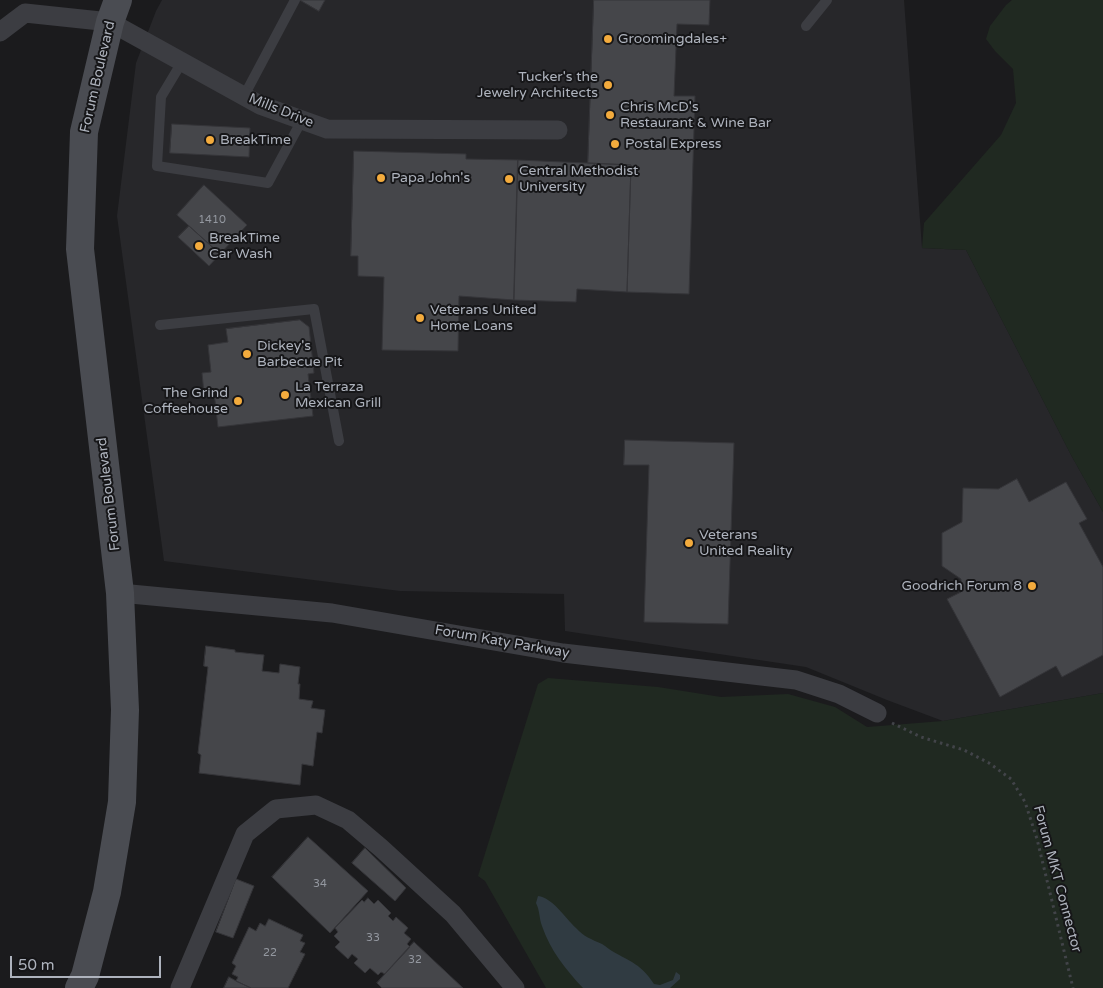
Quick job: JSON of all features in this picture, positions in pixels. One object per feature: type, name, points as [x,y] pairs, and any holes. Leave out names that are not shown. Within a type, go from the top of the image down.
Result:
[{"type":"street","name":"Mills Drive","points":[[0,32],[23,6],[114,11],[182,62],[260,105],[327,129],[558,130]]},
{"type":"street","name":"Forum Boulevard","points":[[79,988],[85,976],[107,892],[122,802],[125,710],[120,593],[80,250],[84,132],[114,11]]},
{"type":"street","name":"Forum Katy Parkway","points":[[120,593],[332,613],[563,653],[796,680],[839,694],[877,714]]},
{"type":"street","points":[[180,988],[245,834],[276,809],[316,805],[348,820],[453,914],[515,988]]},
{"type":"lane","points":[[244,96],[295,0]]},
{"type":"lane","points":[[806,26],[828,0]]},
{"type":"lane","points":[[182,62],[161,97],[157,166],[268,183],[302,120]]},
{"type":"lane","points":[[160,325],[314,309],[339,441]]},
{"type":"path","name":"Forum MKT Connector","points":[[877,714],[888,722],[921,737],[964,750],[989,763],[1011,779],[1025,802],[1037,839],[1073,988]]},
{"type":"shaded area","points":[[162,0],[904,0],[922,248],[966,250],[1071,455],[1103,512],[1103,693],[943,721],[806,667],[565,631],[564,594],[400,591],[164,561],[117,216],[136,63]]},
{"type":"shaded area","points":[[1012,0],[1103,0],[1103,512],[1071,455],[966,250],[922,248],[924,223],[1001,135],[1016,103],[1013,69],[986,39],[990,26]]},
{"type":"shaded area","points":[[548,678],[658,687],[721,697],[788,694],[835,707],[867,727],[943,721],[1103,693],[1103,988],[546,988],[485,881],[478,876],[538,684]]},
{"type":"shaded area","points":[[538,896],[554,904],[585,936],[640,968],[654,984],[660,985],[673,980],[676,972],[680,975],[680,979],[670,988],[583,988],[565,967],[545,935],[536,903]]},
{"type":"building","points":[[300,0],[325,0],[319,11]]},
{"type":"building","points":[[594,0],[710,0],[709,25],[677,24],[674,96],[695,96],[689,294],[627,292],[631,165],[588,163]]},
{"type":"building","name":"BreakTime","points":[[172,124],[250,128],[249,157],[170,153]]},
{"type":"building","points":[[354,151],[466,154],[466,159],[518,160],[514,300],[459,296],[458,351],[382,350],[384,277],[358,276],[358,256],[351,256]]},
{"type":"building","points":[[518,160],[631,165],[627,292],[577,289],[576,302],[514,300]]},
{"type":"building","points":[[204,185],[247,225],[220,254],[177,215]]},
{"type":"building","name":"BreakTime Car Wash","points":[[189,226],[220,254],[209,266],[178,237]]},
{"type":"building","points":[[300,320],[309,327],[314,373],[308,374],[313,416],[218,427],[214,392],[204,393],[202,373],[211,372],[208,345],[228,342],[226,329]]},
{"type":"building","name":"Veterans United Reality","points":[[625,440],[734,443],[728,624],[644,622],[649,465],[624,465]]},
{"type":"building","name":"Goodrich Forum 8","points":[[1017,479],[1029,502],[1066,482],[1087,519],[1079,523],[1103,567],[1103,655],[1062,677],[1056,666],[1000,697],[947,599],[961,592],[961,579],[942,566],[942,533],[962,522],[963,488],[998,489]]},
{"type":"building","points":[[206,646],[264,655],[262,671],[279,673],[280,664],[300,667],[299,699],[313,701],[311,708],[325,710],[322,733],[317,732],[313,766],[302,764],[300,785],[199,773],[201,755],[198,753],[208,667],[204,666]]},
{"type":"building","points":[[308,837],[368,891],[330,933],[272,877]]},
{"type":"building","points":[[365,848],[406,888],[395,901],[352,863]]},
{"type":"building","points":[[236,879],[254,886],[233,938],[216,932]]},
{"type":"building","points":[[368,898],[374,904],[378,900],[391,913],[388,916],[393,921],[396,917],[408,928],[404,933],[411,939],[407,944],[410,947],[385,974],[381,972],[378,975],[370,968],[365,973],[354,963],[358,959],[352,954],[348,959],[335,947],[340,942],[334,936],[338,932],[335,928],[362,900],[364,902]]},
{"type":"building","points":[[269,919],[303,935],[300,941],[305,943],[300,952],[305,954],[288,988],[251,988],[236,981],[238,977],[232,974],[236,966],[232,963],[249,927],[256,931],[260,923],[265,926]]},
{"type":"building","points":[[414,942],[463,988],[382,988],[377,983]]},
{"type":"building","points":[[229,977],[236,981],[251,988],[224,988]]},
{"type":"place","name":"Groomingdales+","points":[[608,39]]},
{"type":"place","name":"Tucker's the Jewelry Architects","points":[[608,85]]},
{"type":"place","name":"Chris McD's Restaurant & Wine Bar","points":[[610,115]]},
{"type":"place","name":"BreakTime","points":[[210,140]]},
{"type":"place","name":"Postal Express","points":[[615,144]]},
{"type":"place","name":"Papa John's","points":[[381,178]]},
{"type":"place","name":"Central Methodist University","points":[[509,179]]},
{"type":"place","name":"BreakTime Car Wash","points":[[199,246]]},
{"type":"place","name":"Veterans United Home Loans","points":[[420,318]]},
{"type":"place","name":"Dickey's Barbecue Pit","points":[[247,354]]},
{"type":"place","name":"La Terraza Mexican Grill","points":[[285,395]]},
{"type":"place","name":"The Grind Coffeehouse","points":[[238,401]]},
{"type":"place","name":"Veterans United Reality","points":[[689,543]]},
{"type":"place","name":"Goodrich Forum 8","points":[[1032,586]]}]
